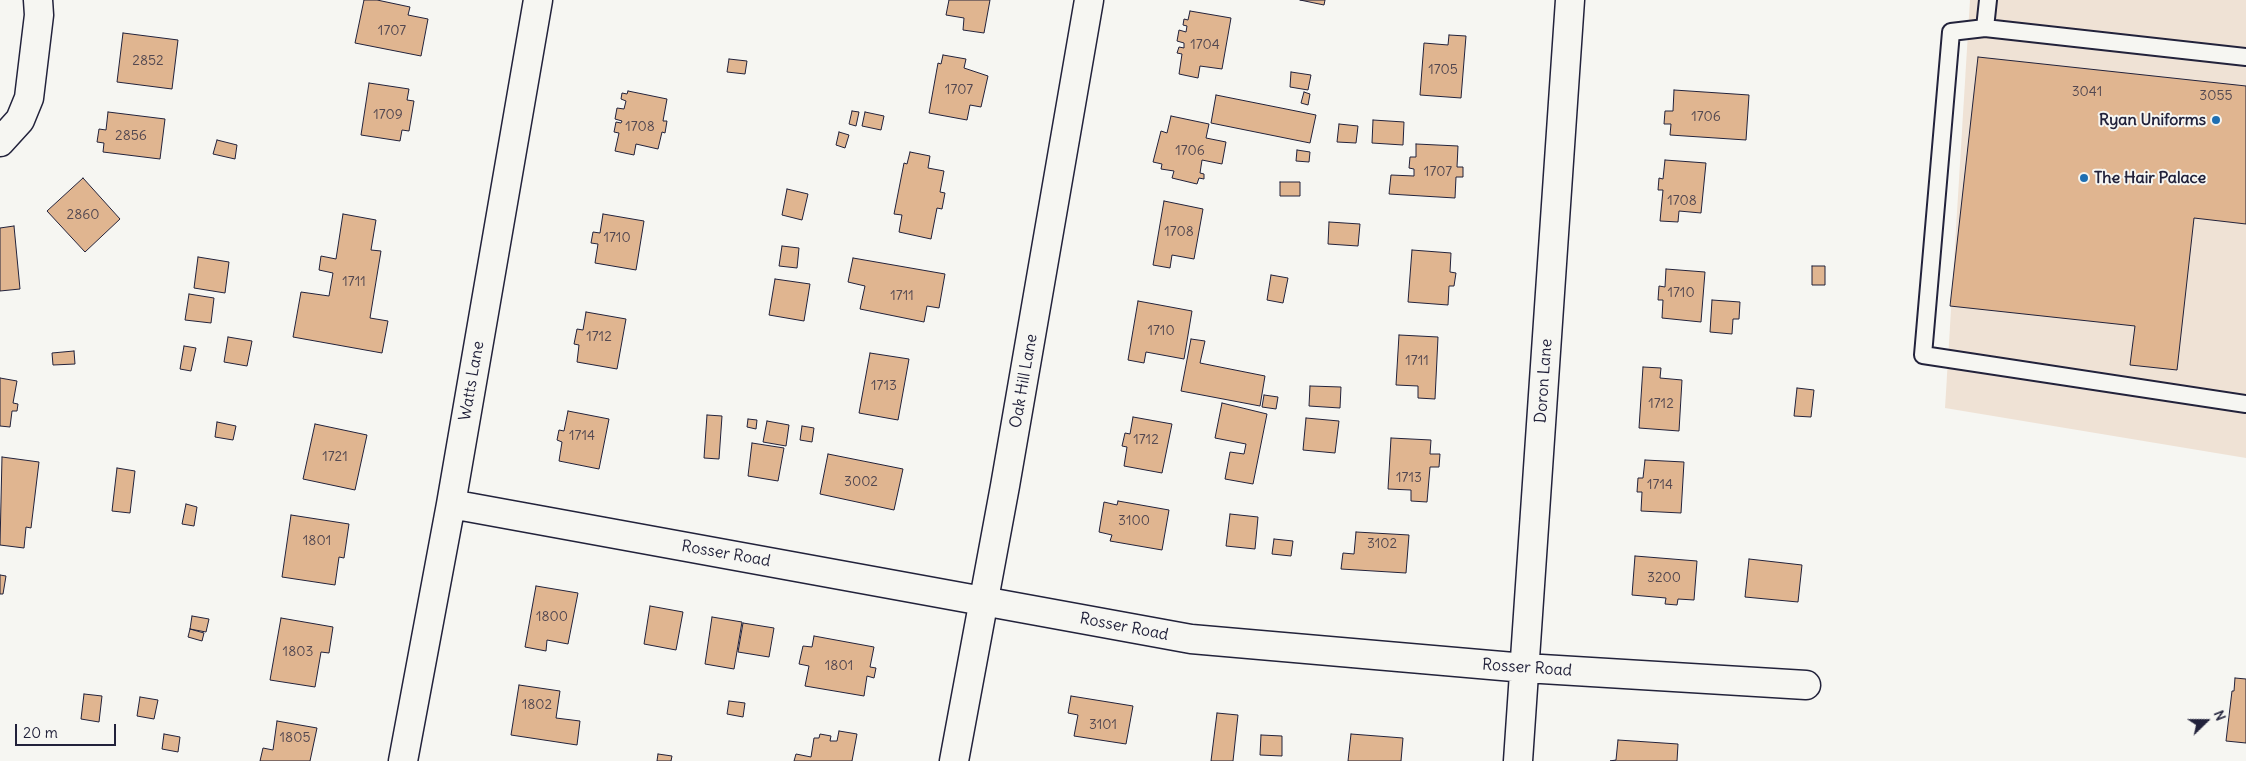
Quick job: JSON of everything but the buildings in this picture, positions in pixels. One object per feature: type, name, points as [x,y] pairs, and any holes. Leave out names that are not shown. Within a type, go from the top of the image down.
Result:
[{"type":"street","points":[[0,142],[20,120],[29,98],[39,15],[38,0]]},
{"type":"street","name":"Watts Lane","points":[[403,761],[451,504],[538,0]]},
{"type":"street","name":"Oak Hill Lane","points":[[954,761],[984,601],[1089,0]]},
{"type":"street","name":"Doron Lane","points":[[1518,761],[1570,0]]},
{"type":"street","name":"Rosser Road","points":[[451,504],[1191,639],[1525,668],[1806,686]]},
{"type":"lane","points":[[1985,28],[1988,0]]},
{"type":"lane","points":[[2246,57],[1985,28],[1951,32],[1924,355],[2246,404]]},
{"type":"shaded area","points":[[1970,0],[2246,0],[2246,458],[1945,408]]},
{"type":"place","name":"Ryan Uniforms","points":[[2216,120]]},
{"type":"place","name":"The Hair Palace","points":[[2084,178]]}]
